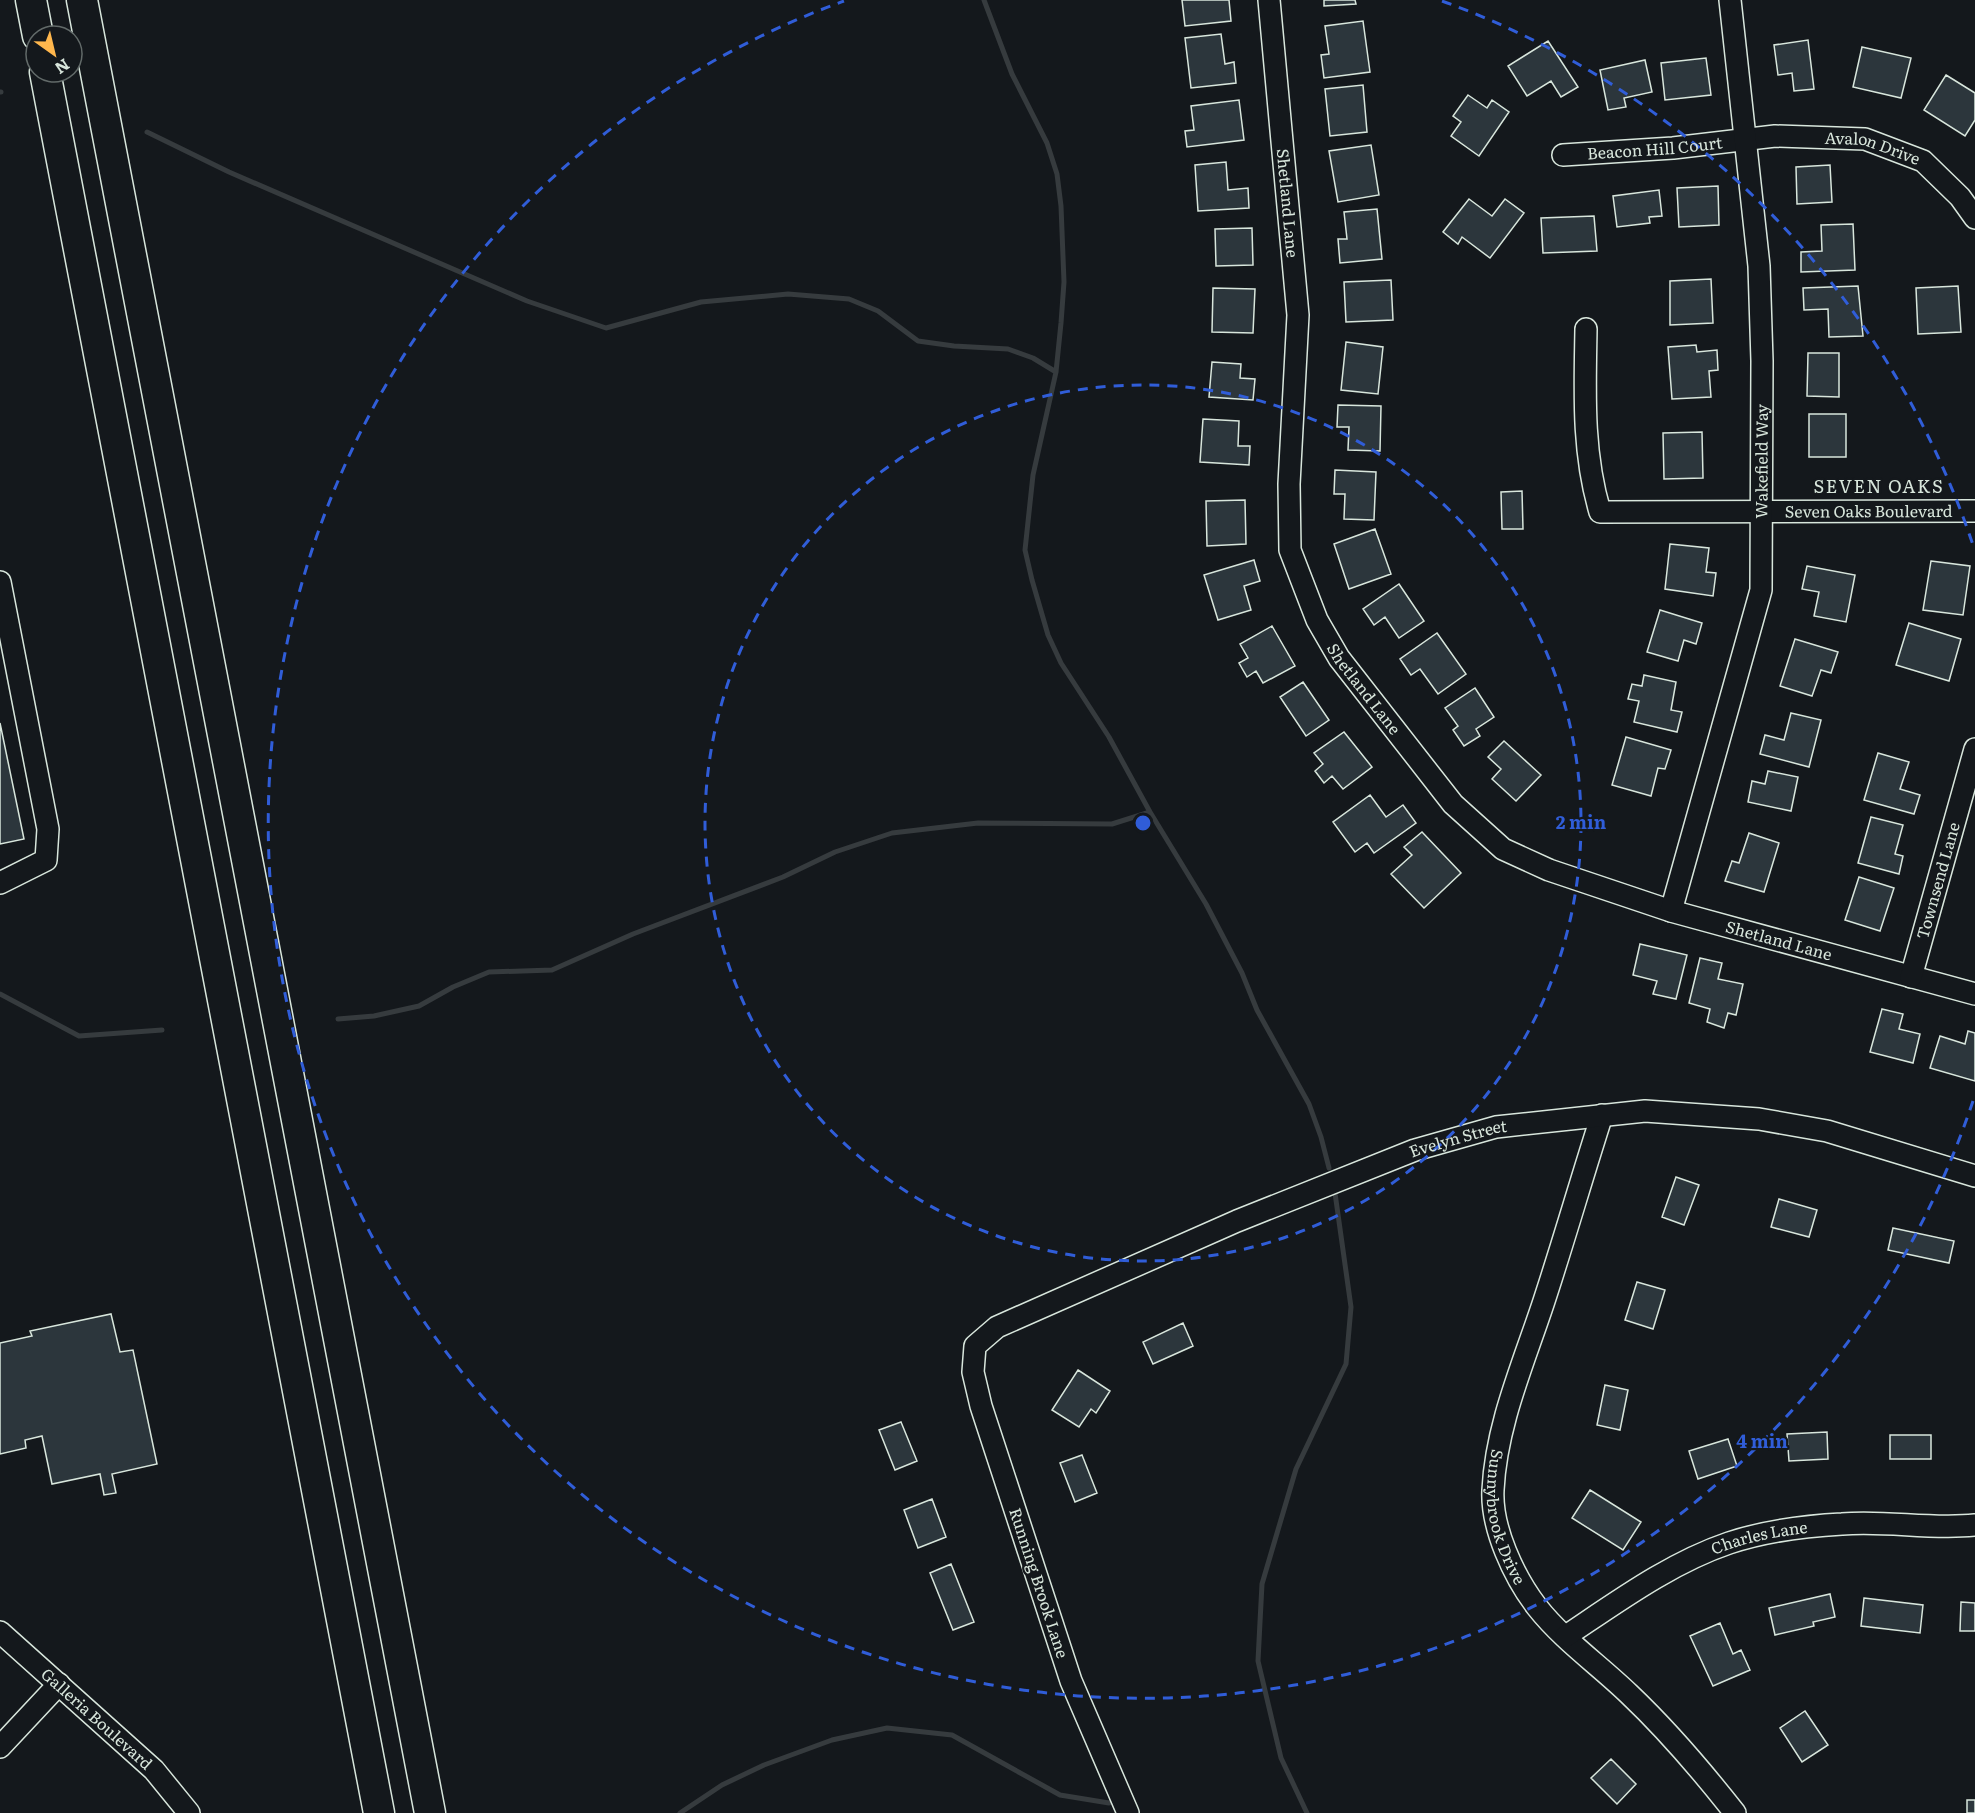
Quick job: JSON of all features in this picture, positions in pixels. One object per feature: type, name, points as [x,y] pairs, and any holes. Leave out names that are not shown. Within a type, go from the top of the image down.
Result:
[{"type":"highway","points":[[31,0],[36,24]]},
{"type":"highway","points":[[82,0],[430,1813]]},
{"type":"highway","points":[[47,84],[379,1813]]},
{"type":"street","name":"Shetland Lane","points":[[1269,0],[1298,315],[1289,484],[1290,550],[1317,620],[1339,658],[1453,804],[1503,849],[1549,870],[1671,911],[1975,994]]},
{"type":"street","name":"Wakefield Way","points":[[1671,911],[1761,590],[1759,266],[1730,0]]},
{"type":"street","name":"Avalon Drive","points":[[1745,140],[1775,136],[1865,139],[1923,161],[1960,197],[1975,218]]},
{"type":"street","name":"Beacon Hill Court","points":[[1563,155],[1745,140]]},
{"type":"street","name":"Seven Oaks Boulevard","points":[[1586,329],[1585,438],[1591,483],[1600,512],[1975,511]]},
{"type":"street","points":[[0,582],[48,829],[46,860],[0,883]]},
{"type":"street","name":"Townsend Lane","points":[[1911,977],[1975,749]]},
{"type":"street","name":"Evelyn Street","points":[[975,1346],[997,1327],[1237,1221],[1415,1150],[1496,1127],[1645,1111],[1759,1119],[1827,1131],[1975,1176]]},
{"type":"street","name":"Sunnybrook Drive","points":[[1602,1115],[1518,1376],[1500,1440],[1493,1491],[1500,1533],[1511,1566],[1537,1607],[1629,1694],[1693,1759],[1735,1813]]},
{"type":"street","name":"Running Brook Lane","points":[[975,1346],[973,1372],[981,1406],[1071,1681],[1128,1813]]},
{"type":"street","name":"Charles Lane","points":[[1566,1636],[1664,1573],[1729,1543],[1794,1528],[1845,1523],[1902,1526],[1975,1525]]},
{"type":"street","name":"Galleria Boulevard","points":[[0,1632],[154,1770],[189,1813]]},
{"type":"street","points":[[0,1747],[59,1684]]},
{"type":"building","points":[[1182,0],[1229,0],[1231,21],[1185,26]]},
{"type":"building","points":[[1324,0],[1355,0],[1356,4],[1324,6]]},
{"type":"building","points":[[1363,21],[1370,72],[1324,78],[1321,55],[1329,54],[1325,26]]},
{"type":"building","points":[[1221,34],[1225,64],[1234,62],[1236,83],[1191,88],[1185,38]]},
{"type":"building","points":[[1808,40],[1814,89],[1794,91],[1792,73],[1778,75],[1774,45]]},
{"type":"building","points":[[1548,41],[1578,87],[1561,97],[1551,81],[1527,96],[1508,66]]},
{"type":"building","points":[[1862,47],[1911,58],[1901,98],[1853,87]]},
{"type":"building","points":[[1706,58],[1711,95],[1665,100],[1661,63]]},
{"type":"building","points":[[1645,60],[1652,92],[1624,98],[1626,107],[1608,110],[1600,70]]},
{"type":"building","points":[[1946,75],[1975,93],[1975,120],[1965,136],[1924,110]]},
{"type":"building","points":[[1363,85],[1367,132],[1330,136],[1325,89]]},
{"type":"building","points":[[1468,95],[1487,108],[1492,100],[1509,112],[1479,156],[1451,136],[1461,122],[1453,116]]},
{"type":"building","points":[[1239,100],[1244,140],[1187,147],[1185,131],[1194,130],[1191,106]]},
{"type":"building","points":[[1371,145],[1379,195],[1338,202],[1329,151]]},
{"type":"building","points":[[1226,162],[1228,190],[1248,188],[1249,208],[1198,211],[1195,165]]},
{"type":"building","points":[[1830,165],[1832,202],[1797,204],[1796,167]]},
{"type":"building","points":[[1718,186],[1719,225],[1679,227],[1677,188]]},
{"type":"building","points":[[1659,190],[1662,216],[1649,217],[1650,223],[1617,227],[1613,196]]},
{"type":"building","points":[[1469,199],[1492,216],[1505,199],[1524,213],[1490,258],[1462,237],[1458,244],[1443,232]]},
{"type":"building","points":[[1377,209],[1382,259],[1340,263],[1338,239],[1347,239],[1344,212]]},
{"type":"building","points":[[1594,216],[1597,251],[1543,253],[1541,218]]},
{"type":"building","points":[[1853,224],[1855,270],[1801,272],[1801,252],[1822,251],[1821,225]]},
{"type":"building","points":[[1252,228],[1253,265],[1216,266],[1215,229]]},
{"type":"building","points":[[1711,279],[1713,323],[1670,325],[1670,281]]},
{"type":"building","points":[[1391,280],[1393,320],[1346,322],[1344,282]]},
{"type":"building","points":[[1858,286],[1863,336],[1829,337],[1828,309],[1804,310],[1803,288]]},
{"type":"building","points":[[1958,286],[1961,332],[1918,334],[1916,288]]},
{"type":"building","points":[[1213,288],[1255,289],[1253,333],[1212,332]]},
{"type":"building","points":[[1346,342],[1383,347],[1378,394],[1341,390]]},
{"type":"building","points":[[1696,345],[1697,352],[1717,350],[1718,370],[1709,371],[1711,397],[1672,399],[1668,347]]},
{"type":"building","points":[[1808,353],[1839,353],[1839,397],[1807,396]]},
{"type":"building","points":[[1212,362],[1241,364],[1240,378],[1255,379],[1253,400],[1209,397]]},
{"type":"building","points":[[1338,405],[1381,406],[1380,451],[1348,450],[1349,427],[1337,427]]},
{"type":"building","points":[[1809,414],[1846,414],[1846,457],[1809,457]]},
{"type":"building","points":[[1203,419],[1239,421],[1238,446],[1250,446],[1249,465],[1200,462]]},
{"type":"building","points":[[1702,432],[1703,478],[1664,479],[1663,433]]},
{"type":"building","points":[[1335,470],[1376,472],[1374,520],[1344,519],[1345,494],[1334,494]]},
{"type":"building","points":[[1522,491],[1523,529],[1502,529],[1501,492]]},
{"type":"building","points":[[1245,500],[1246,544],[1207,546],[1206,501]]},
{"type":"building","points":[[1375,529],[1391,574],[1349,589],[1334,544]]},
{"type":"building","points":[[1670,544],[1709,548],[1706,572],[1716,573],[1713,596],[1665,589]]},
{"type":"building","points":[[1254,560],[1260,581],[1244,586],[1251,610],[1218,620],[1204,575]]},
{"type":"building","points":[[1931,561],[1970,566],[1963,615],[1923,610]]},
{"type":"building","points":[[1807,566],[1855,575],[1846,622],[1814,616],[1819,592],[1802,589]]},
{"type":"building","points":[[1399,584],[1424,621],[1399,638],[1385,617],[1374,625],[1363,609]]},
{"type":"building","points":[[1660,610],[1702,623],[1696,644],[1684,640],[1678,661],[1647,652]]},
{"type":"building","points":[[1909,623],[1961,639],[1949,681],[1896,665]]},
{"type":"building","points":[[1272,626],[1295,666],[1263,683],[1256,671],[1247,677],[1239,663],[1248,658],[1240,644]]},
{"type":"building","points":[[1437,633],[1466,674],[1438,694],[1420,669],[1411,675],[1400,659]]},
{"type":"building","points":[[1795,639],[1838,652],[1831,673],[1821,670],[1812,696],[1780,686]]},
{"type":"building","points":[[1644,675],[1676,682],[1671,710],[1682,712],[1677,732],[1634,722],[1639,701],[1628,699],[1632,684],[1642,686]]},
{"type":"building","points":[[1303,682],[1329,720],[1306,736],[1280,697]]},
{"type":"building","points":[[1475,688],[1494,717],[1476,729],[1480,736],[1464,746],[1453,730],[1458,726],[1445,708]]},
{"type":"building","points":[[1791,713],[1821,720],[1809,767],[1760,754],[1765,735],[1784,740]]},
{"type":"building","points":[[0,723],[24,839],[0,844]]},
{"type":"building","points":[[1344,732],[1372,767],[1343,789],[1332,776],[1324,783],[1315,771],[1323,764],[1314,753]]},
{"type":"building","points":[[1626,737],[1671,750],[1665,769],[1658,768],[1651,796],[1612,785]]},
{"type":"building","points":[[1504,741],[1541,775],[1516,801],[1492,779],[1501,769],[1488,757]]},
{"type":"building","points":[[1878,753],[1909,762],[1900,789],[1920,795],[1914,814],[1864,800]]},
{"type":"building","points":[[1768,771],[1798,777],[1791,811],[1748,802],[1752,781],[1765,784]]},
{"type":"building","points":[[1370,795],[1386,817],[1403,805],[1416,823],[1374,853],[1367,843],[1355,852],[1333,822]]},
{"type":"building","points":[[1871,817],[1903,825],[1895,854],[1903,856],[1899,874],[1858,863]]},
{"type":"building","points":[[1422,832],[1461,873],[1424,908],[1391,874],[1412,855],[1404,847]]},
{"type":"building","points":[[1749,833],[1779,843],[1764,892],[1725,881],[1732,861],[1739,863]]},
{"type":"building","points":[[1859,877],[1894,888],[1880,931],[1845,920]]},
{"type":"building","points":[[1640,944],[1687,955],[1676,999],[1653,994],[1657,981],[1633,975]]},
{"type":"building","points":[[1700,958],[1722,963],[1718,979],[1743,984],[1736,1015],[1728,1013],[1724,1028],[1707,1022],[1710,1009],[1689,1003]]},
{"type":"building","points":[[1882,1009],[1903,1014],[1899,1029],[1920,1034],[1913,1063],[1870,1052]]},
{"type":"building","points":[[1968,1031],[1975,1033],[1975,1081],[1930,1068],[1940,1036],[1965,1044]]},
{"type":"building","points":[[1676,1177],[1699,1185],[1684,1225],[1662,1217]]},
{"type":"building","points":[[1779,1199],[1817,1210],[1809,1237],[1771,1227]]},
{"type":"building","points":[[1893,1228],[1954,1241],[1949,1263],[1888,1250]]},
{"type":"building","points":[[1637,1282],[1665,1290],[1653,1329],[1625,1320]]},
{"type":"building","points":[[111,1314],[120,1352],[133,1350],[157,1464],[112,1474],[116,1493],[104,1495],[100,1474],[52,1484],[42,1436],[25,1440],[26,1448],[0,1454],[0,1343],[32,1336],[30,1331]]},
{"type":"building","points":[[1183,1323],[1193,1346],[1153,1364],[1143,1342]]},
{"type":"building","points":[[1078,1370],[1110,1391],[1096,1413],[1091,1409],[1079,1427],[1052,1410]]},
{"type":"building","points":[[1605,1385],[1628,1390],[1620,1430],[1597,1425]]},
{"type":"building","points":[[901,1422],[917,1461],[895,1470],[879,1430]]},
{"type":"building","points":[[1827,1432],[1828,1459],[1789,1461],[1787,1434]]},
{"type":"building","points":[[1890,1435],[1931,1435],[1931,1459],[1890,1459]]},
{"type":"building","points":[[1728,1439],[1737,1466],[1698,1479],[1689,1451]]},
{"type":"building","points":[[1082,1455],[1097,1493],[1075,1502],[1060,1463]]},
{"type":"building","points":[[1590,1490],[1641,1522],[1623,1550],[1572,1518]]},
{"type":"building","points":[[932,1499],[946,1537],[918,1548],[904,1510]]},
{"type":"building","points":[[951,1564],[974,1622],[953,1630],[930,1573]]},
{"type":"building","points":[[1830,1594],[1835,1617],[1813,1622],[1814,1626],[1775,1635],[1769,1608]]},
{"type":"building","points":[[1864,1598],[1923,1605],[1920,1633],[1861,1626]]},
{"type":"building","points":[[1961,1602],[1975,1603],[1975,1631],[1960,1631]]},
{"type":"building","points":[[1720,1623],[1733,1654],[1741,1650],[1750,1670],[1713,1686],[1690,1636]]},
{"type":"building","points":[[1805,1711],[1828,1745],[1802,1762],[1780,1728]]},
{"type":"building","points":[[1611,1759],[1636,1784],[1617,1804],[1591,1778]]},
{"type":"building","points":[[1967,1800],[1975,1800],[1975,1813],[1967,1813]]},
{"type":"waterway","points":[[984,0],[1012,74],[1047,143],[1057,174],[1061,206],[1064,282],[1056,372],[1033,475],[1025,550],[1048,635],[1061,663],[1109,737],[1150,812],[1206,904],[1242,973],[1257,1010],[1309,1104],[1329,1168]]},
{"type":"waterway","points":[[147,132],[229,172],[527,301],[606,328],[701,302],[788,294],[849,299],[878,311],[918,341],[1008,349],[1033,358],[1056,372]]},
{"type":"waterway","points":[[338,1019],[374,1016],[419,1006],[453,987],[489,972],[552,970],[633,934],[783,877],[835,852],[892,833],[978,823],[1112,824],[1150,812]]},
{"type":"waterway","points":[[0,994],[79,1036],[162,1030]]},
{"type":"waterway","points":[[1307,1813],[1281,1758],[1258,1661],[1262,1584],[1296,1469],[1346,1364],[1351,1307],[1335,1193]]},
{"type":"waterway","points":[[680,1813],[722,1785],[764,1765],[832,1740],[887,1728],[952,1735],[1060,1795],[1109,1803]]},
{"type":"district","name":"SEVEN OAKS","points":[[1879,487]]}]
